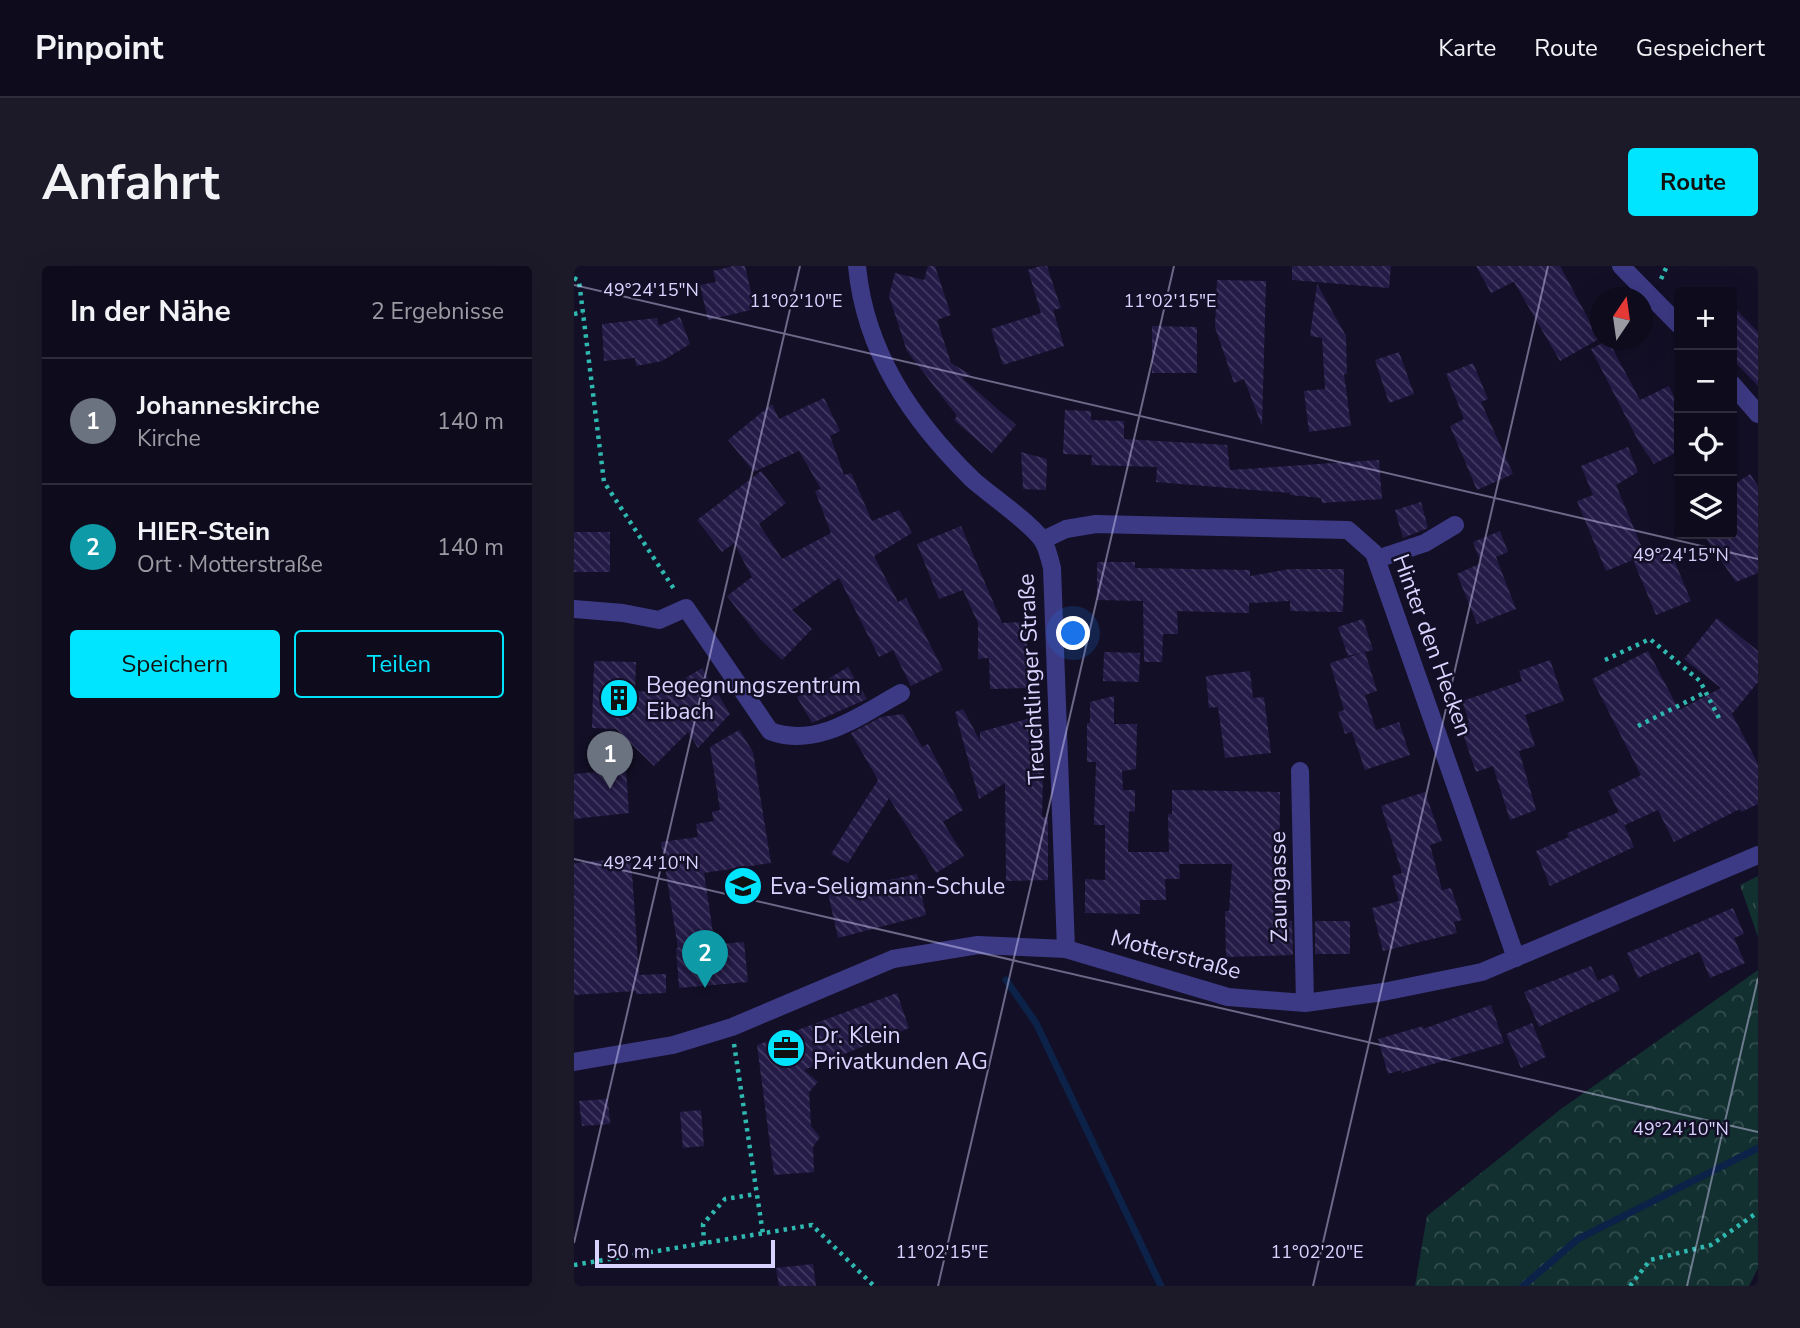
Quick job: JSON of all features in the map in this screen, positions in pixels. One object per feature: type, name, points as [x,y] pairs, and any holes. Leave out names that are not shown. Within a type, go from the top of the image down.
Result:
[{"type":"street","name":"Treuchtlinger Straße","points":[[857,266],[859,291],[890,378],[915,416],[973,480],[1043,540],[1052,568],[1066,948]]},
{"type":"street","points":[[1621,266],[1674,320]]},
{"type":"street","points":[[1737,390],[1758,414]]},
{"type":"street","name":"Hinter den Hecken","points":[[1043,540],[1066,530],[1096,524],[1348,530],[1374,553],[1377,559],[1516,958]]},
{"type":"street","points":[[1377,559],[1425,543],[1455,525]]},
{"type":"street","points":[[574,609],[623,612],[659,620],[686,608],[769,731],[784,736],[816,736],[901,693]]},
{"type":"street","name":"Zaungasse","points":[[1300,771],[1304,1003]]},
{"type":"street","name":"Motterstraße","points":[[574,1062],[673,1045],[732,1027],[892,959],[978,945],[1066,948],[1228,998],[1304,1003],[1383,992],[1482,972],[1758,855]]},
{"type":"path","points":[[574,278],[579,281],[604,482],[686,608]]},
{"type":"path","points":[[574,314],[583,312]]},
{"type":"path","points":[[1605,660],[1650,639],[1700,681],[1721,722]]},
{"type":"path","points":[[1638,726],[1706,692]]},
{"type":"path","points":[[732,1027],[763,1234]]},
{"type":"path","points":[[704,1244],[703,1224],[725,1199],[757,1194]]},
{"type":"path","points":[[1630,1286],[1650,1260],[1711,1245],[1758,1212]]},
{"type":"path","points":[[574,1265],[812,1225],[874,1286]]},
{"type":"green space","points":[[1758,876],[1758,937],[1740,885]]},
{"type":"green space","points":[[1758,970],[1758,1268],[1749,1286],[1415,1286],[1427,1216],[1561,1109]]},
{"type":"building","points":[[745,266],[755,309],[708,320],[700,285],[716,282],[713,271]]},
{"type":"building","points":[[928,266],[935,266],[951,315],[937,320],[951,363],[971,375],[962,378],[1016,425],[992,453],[954,420],[957,416],[907,351],[889,296],[895,273],[924,280]]},
{"type":"building","points":[[1047,266],[1061,308],[1053,310],[1064,346],[1003,365],[991,329],[1041,313],[1028,270]]},
{"type":"building","points":[[1292,266],[1391,266],[1389,288],[1292,280]]},
{"type":"building","points":[[1476,266],[1546,266],[1491,293]]},
{"type":"building","points":[[1546,266],[1560,266],[1590,322],[1590,344],[1560,361],[1514,282]]},
{"type":"building","points":[[1217,280],[1266,281],[1262,426],[1244,379],[1234,383],[1215,327]]},
{"type":"building","points":[[1317,284],[1346,336],[1347,374],[1344,374],[1351,426],[1309,432],[1304,391],[1325,389],[1322,338],[1310,336]]},
{"type":"building","points":[[1737,310],[1758,332],[1758,386],[1737,364]]},
{"type":"building","points":[[680,317],[690,344],[662,361],[636,366],[635,358],[604,361],[602,324],[657,318],[659,326]]},
{"type":"building","points":[[1152,326],[1197,327],[1197,373],[1152,373]]},
{"type":"building","points":[[1592,350],[1613,350],[1640,400],[1669,386],[1674,396],[1674,454],[1654,464],[1639,442]]},
{"type":"building","points":[[1399,352],[1414,394],[1389,403],[1375,360]]},
{"type":"building","points":[[1473,363],[1488,399],[1481,402],[1513,474],[1477,490],[1450,426],[1464,419],[1446,374]]},
{"type":"building","points":[[824,398],[840,431],[830,436],[844,475],[851,473],[872,521],[899,510],[912,533],[874,556],[898,602],[906,598],[943,670],[911,686],[893,650],[879,657],[839,578],[792,610],[812,629],[782,660],[761,640],[727,596],[752,577],[734,543],[722,552],[697,520],[761,471],[786,503],[759,524],[782,559],[831,533],[815,491],[821,489],[799,451],[754,472],[728,440],[772,404],[779,419]]},
{"type":"building","points":[[1065,410],[1091,411],[1091,420],[1124,421],[1124,439],[1227,445],[1230,470],[1379,460],[1382,499],[1322,503],[1321,498],[1290,493],[1156,482],[1157,467],[1091,465],[1092,455],[1063,454]]},
{"type":"building","points":[[1628,447],[1638,472],[1616,485],[1645,555],[1668,545],[1691,601],[1656,615],[1633,560],[1606,571],[1577,501],[1593,495],[1581,466]]},
{"type":"building","points":[[1021,452],[1047,459],[1046,490],[1023,489]]},
{"type":"building","points":[[1750,474],[1758,486],[1758,573],[1736,582],[1706,539],[1737,539],[1737,483]]},
{"type":"building","points":[[1421,502],[1428,528],[1403,538],[1395,510]]},
{"type":"building","points":[[961,526],[1002,623],[1026,622],[1028,688],[990,689],[989,658],[978,659],[978,623],[963,590],[939,599],[917,544]]},
{"type":"building","points":[[1500,531],[1508,552],[1496,557],[1516,609],[1477,624],[1457,574],[1481,563],[1473,542]]},
{"type":"building","points":[[574,532],[610,532],[610,572],[574,572]]},
{"type":"building","points":[[1097,562],[1135,562],[1135,568],[1250,570],[1250,576],[1290,569],[1344,569],[1343,612],[1290,611],[1290,601],[1249,603],[1249,613],[1177,611],[1178,634],[1163,634],[1162,662],[1144,662],[1143,601],[1097,600]]},
{"type":"building","points":[[1717,618],[1758,651],[1758,682],[1732,714],[1758,764],[1758,804],[1741,812],[1740,809],[1674,842],[1658,810],[1625,825],[1620,815],[1634,847],[1550,886],[1536,851],[1569,837],[1567,833],[1619,812],[1608,791],[1641,775],[1592,679],[1648,651],[1679,710],[1721,688],[1684,659]]},
{"type":"building","points":[[1363,619],[1373,650],[1348,656],[1338,627]]},
{"type":"building","points":[[1104,652],[1140,653],[1139,682],[1103,681]]},
{"type":"building","points":[[1365,652],[1377,691],[1365,695],[1376,730],[1399,722],[1410,755],[1365,770],[1352,732],[1345,734],[1338,712],[1344,710],[1330,663]]},
{"type":"building","points":[[1550,660],[1564,701],[1525,715],[1535,746],[1519,751],[1536,810],[1510,820],[1493,766],[1476,772],[1460,725],[1469,722],[1462,701],[1522,681],[1519,671]]},
{"type":"building","points":[[594,661],[636,662],[635,691],[661,693],[702,668],[730,714],[698,748],[688,732],[654,766],[616,729],[592,728]]},
{"type":"building","points":[[848,667],[867,699],[812,723],[797,697]]},
{"type":"building","points":[[1250,671],[1253,698],[1264,697],[1271,753],[1225,758],[1218,707],[1209,708],[1206,676]]},
{"type":"building","points":[[1114,696],[1114,724],[1137,724],[1136,769],[1122,771],[1123,790],[1135,790],[1135,812],[1129,811],[1128,852],[1169,852],[1168,814],[1172,814],[1172,790],[1280,792],[1279,874],[1285,874],[1283,901],[1288,901],[1288,921],[1292,921],[1293,955],[1226,957],[1225,911],[1229,911],[1232,864],[1179,864],[1180,879],[1165,879],[1166,900],[1140,900],[1140,914],[1085,913],[1085,879],[1105,880],[1105,825],[1094,825],[1096,762],[1087,762],[1087,723],[1090,723],[1090,702]]},
{"type":"building","points":[[963,709],[980,741],[980,732],[1038,716],[1044,735],[1042,817],[1048,817],[1048,880],[1006,881],[1005,783],[979,799],[955,712]]},
{"type":"building","points":[[903,714],[922,747],[928,744],[963,810],[943,822],[964,856],[936,873],[889,798],[848,863],[831,854],[878,780],[851,733],[881,717]]},
{"type":"building","points":[[739,730],[753,752],[771,863],[704,873],[714,939],[718,939],[718,944],[744,942],[748,982],[679,988],[678,948],[661,842],[698,837],[696,824],[714,821],[712,812],[720,810],[710,747]]},
{"type":"building","points":[[626,769],[629,813],[574,819],[574,774]]},
{"type":"building","points":[[1425,792],[1442,841],[1430,845],[1442,890],[1451,888],[1462,920],[1454,922],[1457,933],[1383,951],[1372,908],[1399,901],[1392,876],[1402,873],[1381,806]]},
{"type":"building","points":[[631,858],[639,975],[666,974],[666,993],[636,994],[636,991],[574,995],[574,863]]},
{"type":"building","points":[[917,874],[926,915],[838,938],[828,893]]},
{"type":"building","points":[[1733,908],[1744,934],[1734,938],[1745,963],[1710,978],[1699,952],[1638,978],[1627,953]]},
{"type":"building","points":[[1315,921],[1350,921],[1350,954],[1315,954]]},
{"type":"building","points":[[1591,966],[1598,981],[1613,974],[1620,990],[1539,1027],[1524,992]]},
{"type":"building","points":[[897,993],[909,1028],[804,1070],[818,1082],[809,1092],[811,1126],[820,1137],[813,1147],[814,1172],[774,1175],[757,1045]]},
{"type":"building","points":[[1491,1005],[1504,1043],[1402,1073],[1402,1070],[1388,1074],[1378,1039],[1423,1026],[1423,1029]]},
{"type":"building","points":[[1532,1023],[1546,1057],[1521,1068],[1506,1034]]},
{"type":"building","points":[[608,1099],[610,1124],[582,1126],[579,1101]]},
{"type":"building","points":[[701,1110],[704,1146],[683,1148],[680,1112]]},
{"type":"building","points":[[813,1264],[816,1286],[779,1286],[776,1268]]},
{"type":"waterway","points":[[1006,980],[1036,1023],[1161,1286]]},
{"type":"waterway","points":[[1523,1286],[1578,1239],[1758,1148]]},
{"type":"place","name":"Begegnungszentrum Eibach","points":[[619,698]]},
{"type":"place","name":"Johanneskirche","points":[[610,789]]},
{"type":"place","name":"Eva-Seligmann-Schule","points":[[743,886]]},
{"type":"place","name":"HIER-Stein","points":[[705,988]]},
{"type":"place","name":"Dr. Klein Privatkunden AG","points":[[786,1048]]}]
